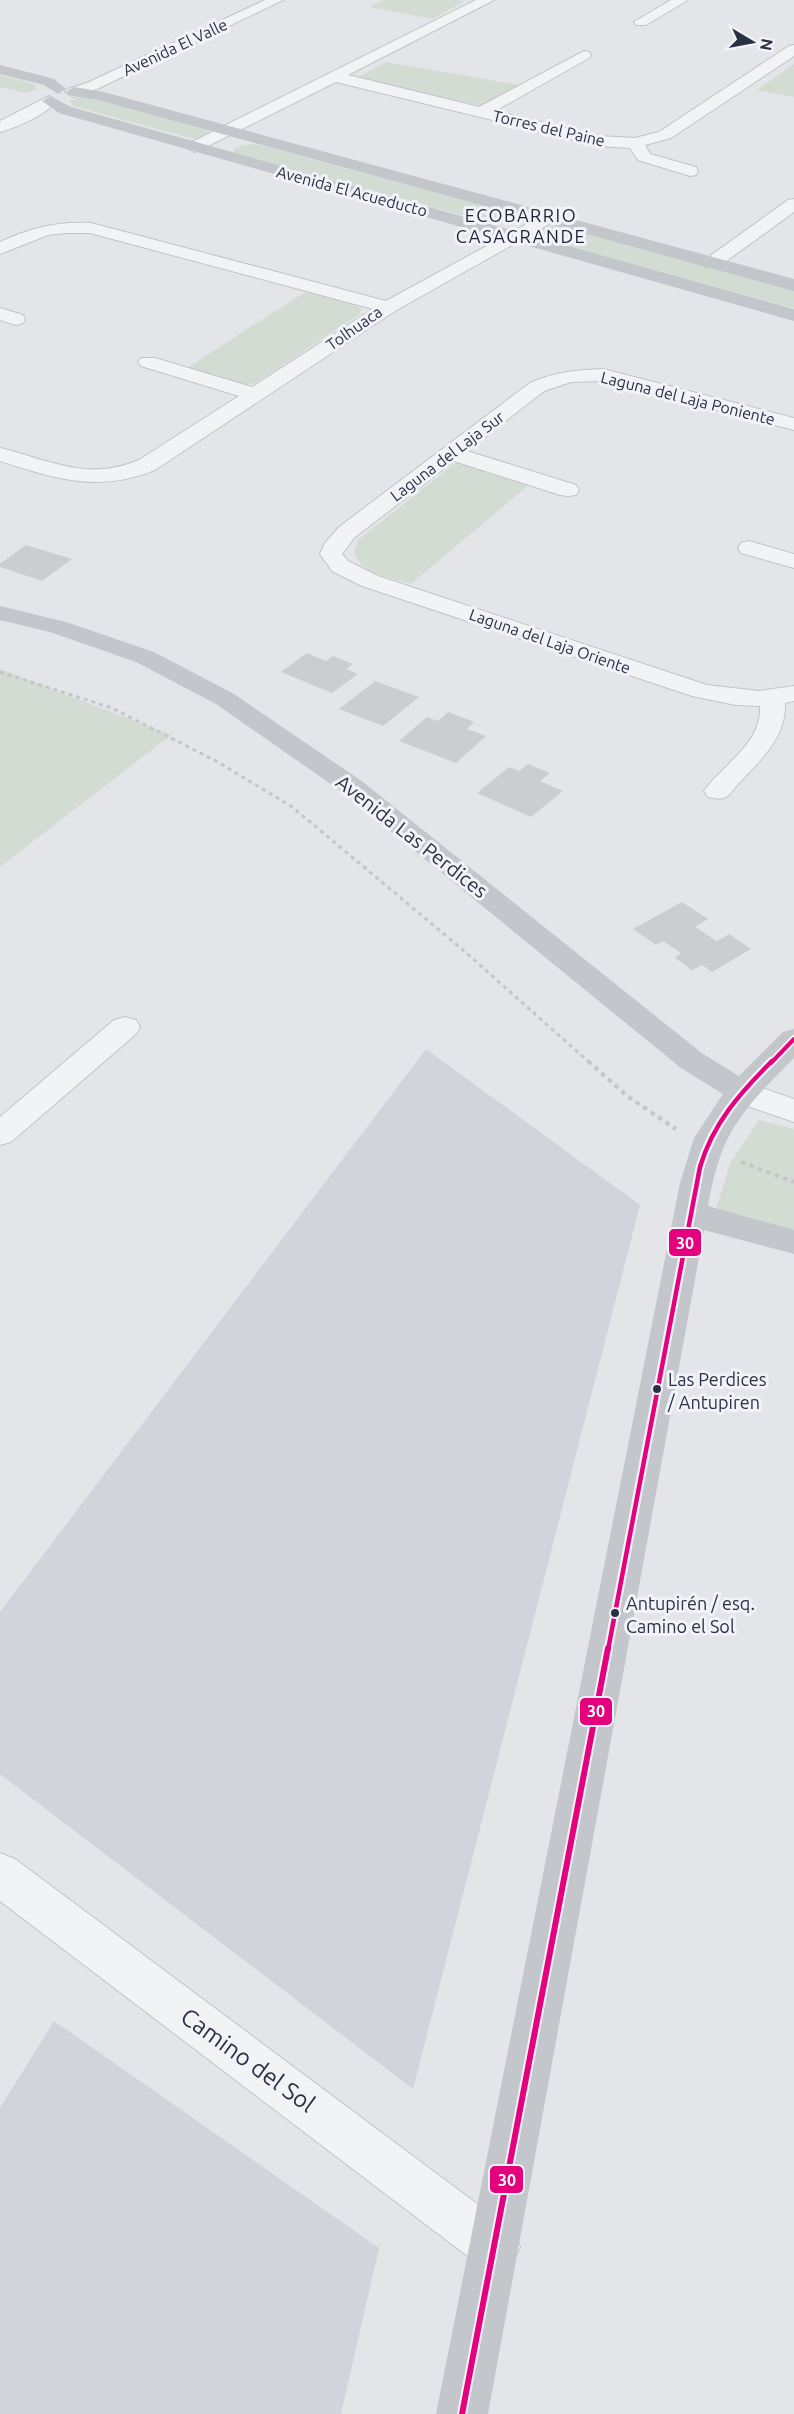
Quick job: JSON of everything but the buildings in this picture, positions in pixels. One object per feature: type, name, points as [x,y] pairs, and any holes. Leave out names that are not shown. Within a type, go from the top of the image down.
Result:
[{"type":"street","name":"Avenida El Valle","points":[[0,127],[36,110],[70,81],[246,0]]},
{"type":"street","name":"Avenida El Valle","points":[[0,113],[52,95],[92,86],[276,0]]},
{"type":"street","points":[[235,133],[336,77],[487,0]]},
{"type":"street","points":[[641,22],[681,0]]},
{"type":"street","name":"Torres del Paine","points":[[336,77],[599,141],[635,143],[665,135],[794,49]]},
{"type":"street","points":[[481,112],[584,55]]},
{"type":"street","name":"Avenida El Acueducto","points":[[0,69],[49,82],[52,95],[65,110],[794,315]]},
{"type":"street","points":[[202,149],[352,81]]},
{"type":"street","name":"Avenida El Acueducto","points":[[52,95],[99,95],[794,285]]},
{"type":"street","points":[[635,143],[644,157],[654,162],[690,171]]},
{"type":"street","points":[[712,263],[794,204]]},
{"type":"street","points":[[380,305],[539,216]]},
{"type":"street","points":[[731,268],[794,221]]},
{"type":"street","name":"Tolhuaca","points":[[0,249],[44,229],[68,226],[91,228],[380,305]]},
{"type":"street","name":"Tolhuaca","points":[[0,454],[76,477],[95,478],[122,475],[147,465],[254,394],[380,305]]},
{"type":"street","points":[[148,362],[254,394]]},
{"type":"street","name":"Laguna del Laja Poniente","points":[[581,374],[614,377],[794,424]]},
{"type":"street","name":"Laguna del Laja Sur","points":[[334,560],[331,554],[333,548],[347,532],[537,387],[553,380],[581,374]]},
{"type":"street","points":[[452,453],[568,490]]},
{"type":"street","points":[[749,548],[794,561]]},
{"type":"street","name":"Laguna del Laja Oriente","points":[[334,560],[347,570],[370,581],[701,691],[735,698],[783,696]]},
{"type":"street","name":"Avenida Las Perdices","points":[[0,613],[69,631],[145,657],[225,699],[354,788],[692,1061],[744,1093],[794,1111]]},
{"type":"street","points":[[717,791],[769,731],[774,709],[783,696]]},
{"type":"street","points":[[0,1134],[125,1027]]},
{"type":"street","points":[[462,2414],[705,1148],[717,1124],[794,1039]]},
{"type":"street","points":[[692,1214],[794,1242]]},
{"type":"street","name":"Camino del Sol","points":[[0,1874],[94,1947],[374,2152],[495,2247]]},
{"type":"path","points":[[0,672],[112,708],[216,761],[291,806],[463,950],[627,1096],[705,1148],[794,1182]]},
{"type":"shaded area","points":[[383,0],[465,1],[433,19],[370,7]]},
{"type":"shaded area","points":[[386,62],[518,85],[482,106],[355,79]]},
{"type":"shaded area","points":[[794,64],[794,97],[757,90]]},
{"type":"shaded area","points":[[0,75],[34,84],[37,89],[27,93],[0,87]]},
{"type":"shaded area","points":[[79,97],[87,97],[207,129],[212,135],[202,139],[190,138],[73,106],[70,101]]},
{"type":"shaded area","points":[[256,144],[510,213],[512,217],[502,223],[491,223],[235,153],[234,149],[243,145]]},
{"type":"shaded area","points":[[556,225],[794,290],[794,308],[536,237],[535,229]]},
{"type":"shaded area","points":[[307,291],[355,304],[361,309],[360,314],[255,383],[245,385],[185,369]]},
{"type":"shaded area","points":[[458,461],[531,483],[411,584],[378,574],[363,565],[354,552],[358,540]]},
{"type":"shaded area","points":[[0,669],[171,735],[0,867]]},
{"type":"shaded area","points":[[426,1049],[640,1205],[413,2089],[0,1774],[0,1612]]},
{"type":"shaded area","points":[[759,1120],[794,1129],[794,1233],[715,1212],[731,1162]]},
{"type":"shaded area","points":[[54,2021],[379,2248],[341,2414],[0,2414],[0,2108]]},
{"type":"transit line","name":"30","points":[[462,2414],[700,1167],[710,1138],[724,1114],[794,1039]]},
{"type":"place","name":"Las Perdices / Antupiren","points":[[657,1389]]},
{"type":"place","name":"Antupirén / esq. Camino el Sol","points":[[615,1613]]},
{"type":"district","name":"ECOBARRIO CASAGRANDE","points":[[521,225]]}]
